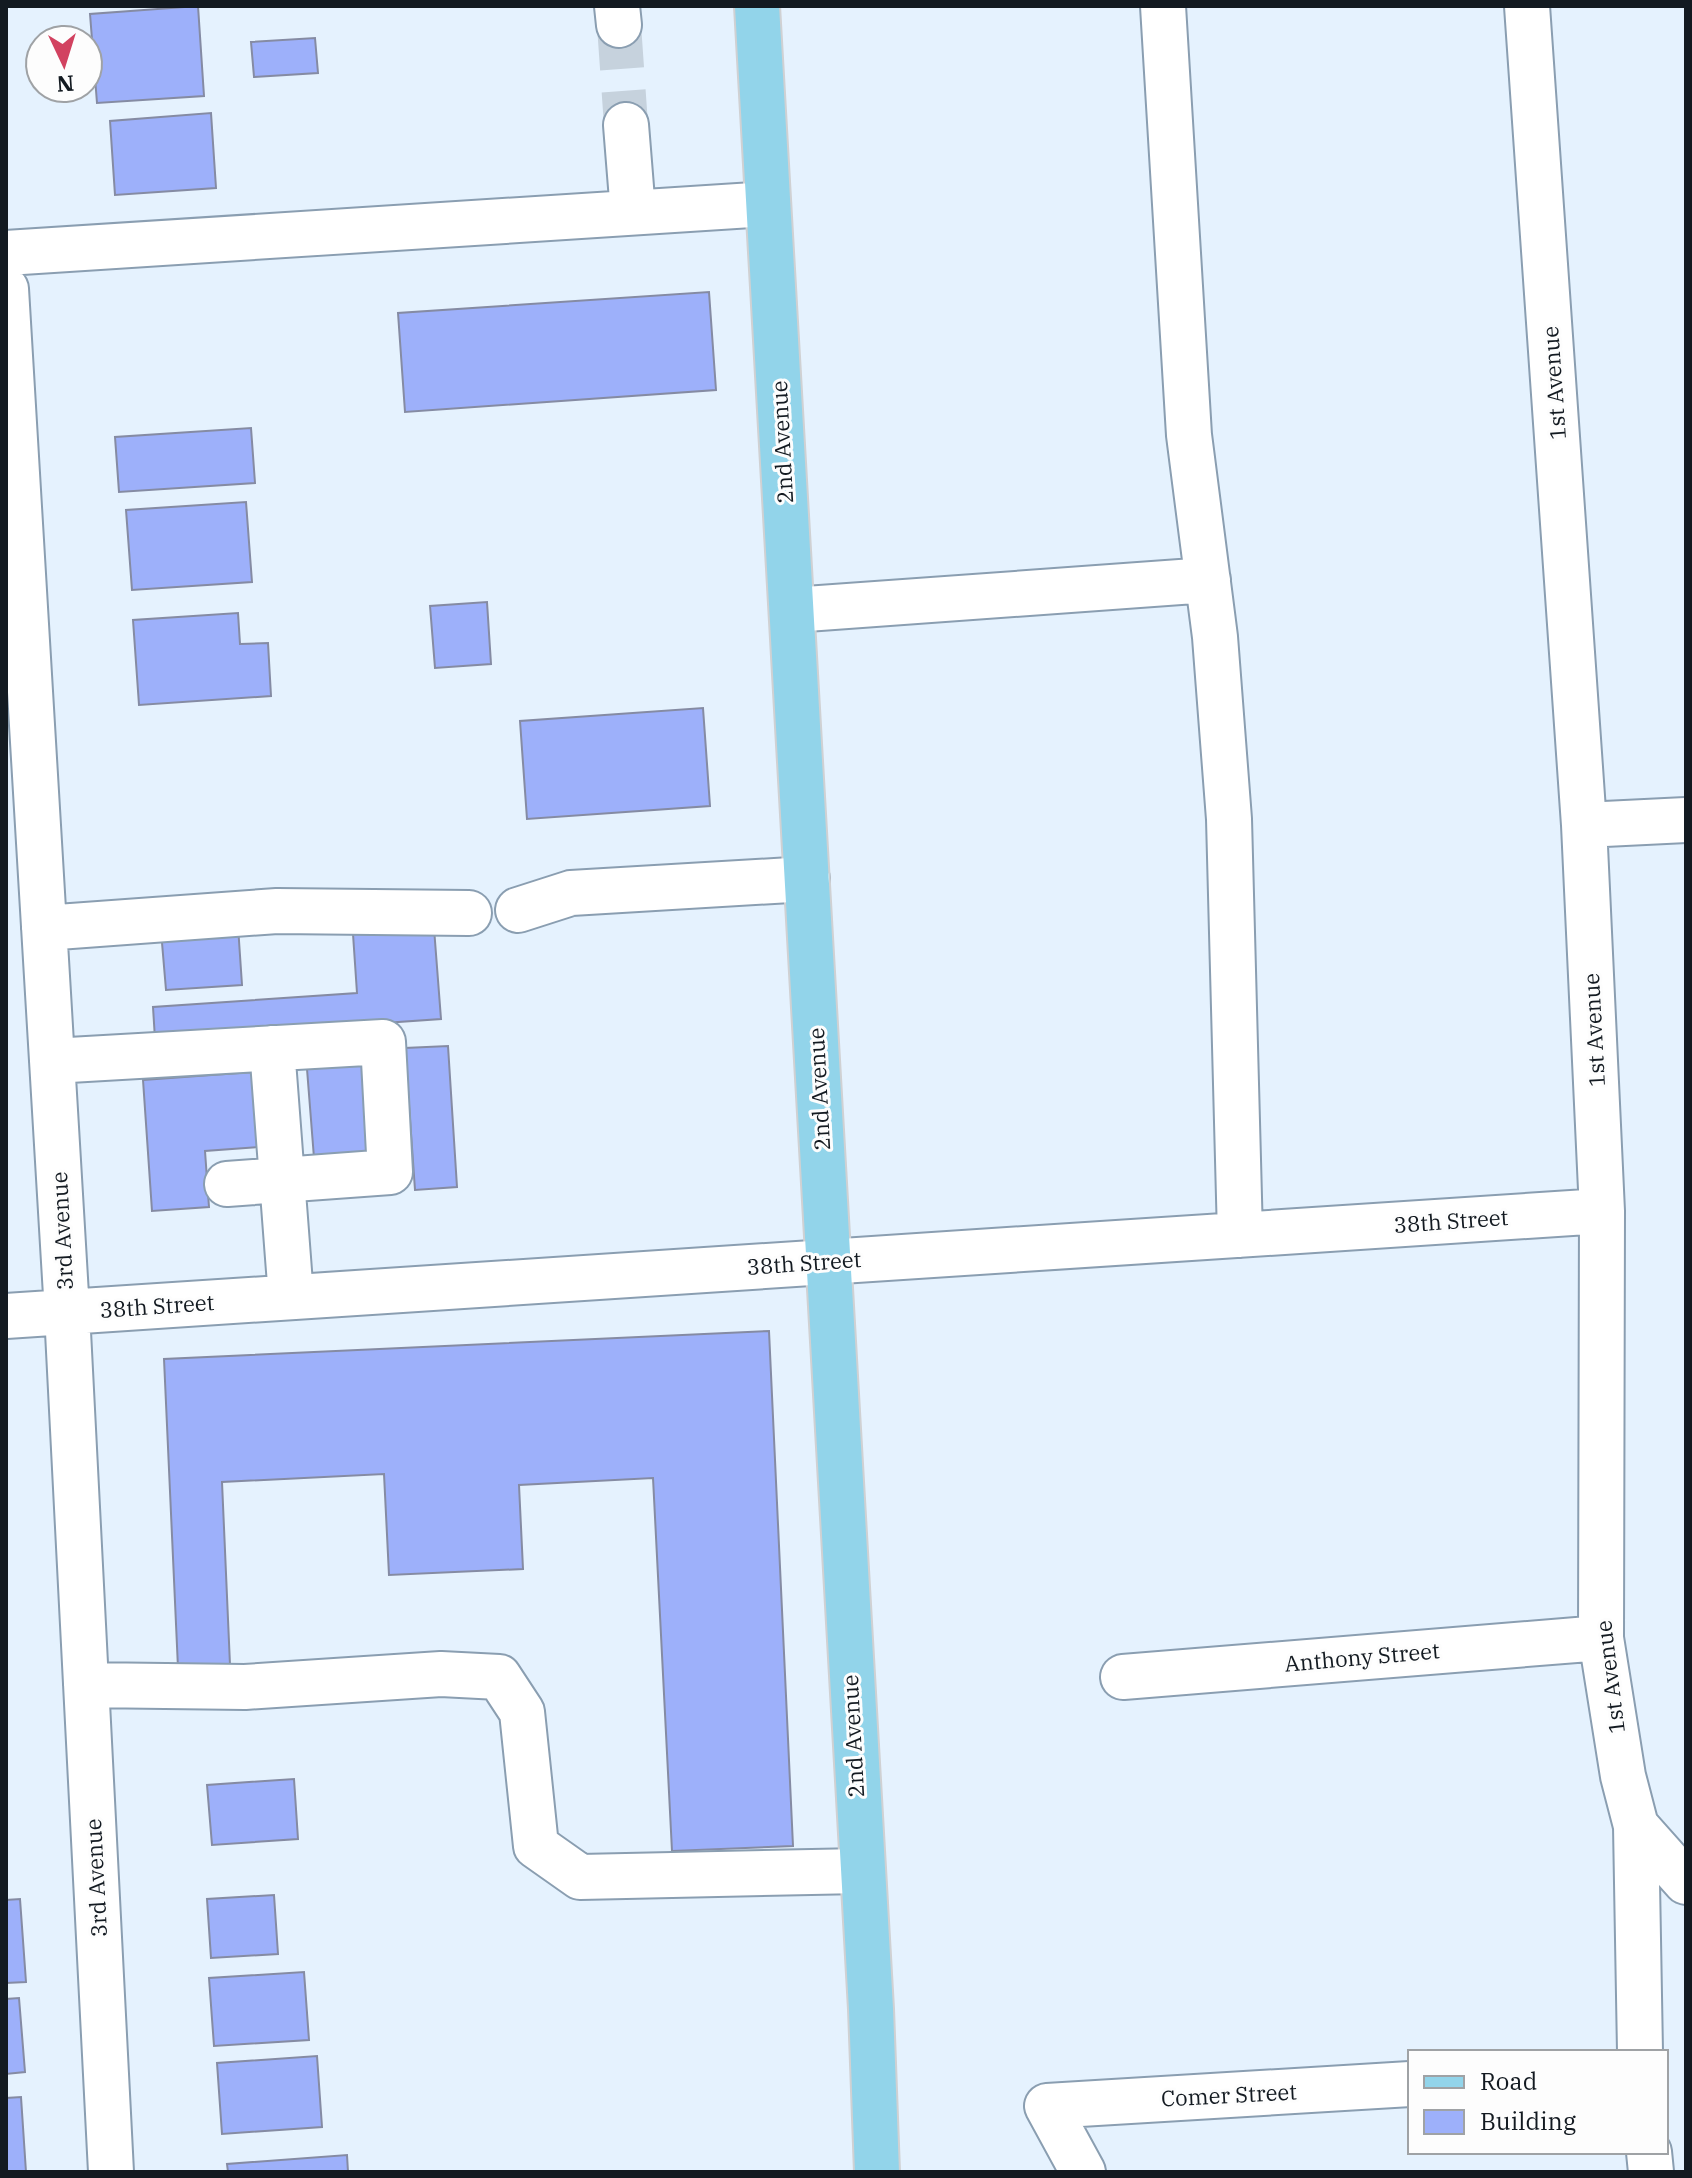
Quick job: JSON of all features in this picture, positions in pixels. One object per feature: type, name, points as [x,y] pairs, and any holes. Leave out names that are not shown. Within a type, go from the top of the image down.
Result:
[{"type":"main road","name":"2nd Avenue","points":[[757,6],[829,1262],[877,2172]]},
{"type":"street","points":[[1163,6],[1189,435],[1208,580],[1229,819],[1240,1235]]},
{"type":"street","name":"1st Avenue","points":[[1527,6],[1584,825],[1602,1211],[1601,1638],[1623,1776],[1636,1826],[1640,2050]]},
{"type":"street","points":[[626,125],[633,212]]},
{"type":"street","points":[[6,253],[768,204]]},
{"type":"street","name":"3rd Avenue","points":[[6,289],[67,1312],[111,2172]]},
{"type":"street","points":[[792,610],[1208,580]]},
{"type":"street","points":[[1584,825],[1686,820]]},
{"type":"street","points":[[518,910],[571,893],[807,879]]},
{"type":"street","points":[[44,928],[277,911],[469,913]]},
{"type":"street","points":[[52,1061],[383,1042],[390,1172],[227,1184]]},
{"type":"street","points":[[272,1048],[291,1297]]},
{"type":"street","name":"38th Street","points":[[6,1316],[1602,1211]]},
{"type":"street","name":"Anthony Street","points":[[1123,1677],[1601,1638]]},
{"type":"street","points":[[86,1685],[245,1687],[441,1674],[499,1677],[522,1712],[536,1846],[580,1877],[861,1871]]},
{"type":"street","points":[[1636,1826],[1686,1882]]},
{"type":"street","name":"Comer Street","points":[[1083,2172],[1047,2106],[1408,2084]]},
{"type":"building","points":[[198,6],[204,96],[104,103],[104,24],[91,24],[90,14]]},
{"type":"building","points":[[315,38],[318,73],[254,77],[251,42]]},
{"type":"building","points":[[211,113],[216,188],[115,195],[110,121]]},
{"type":"building","points":[[709,292],[716,390],[405,412],[398,313]]},
{"type":"building","points":[[251,428],[255,483],[119,492],[115,437]]},
{"type":"building","points":[[246,502],[252,582],[132,590],[126,510]]},
{"type":"building","points":[[487,602],[491,664],[435,668],[430,606]]},
{"type":"building","points":[[238,613],[240,644],[268,643],[271,696],[139,705],[133,620]]},
{"type":"building","points":[[703,708],[710,806],[527,819],[520,721]]},
{"type":"building","points":[[238,926],[242,985],[166,990],[161,931]]},
{"type":"building","points":[[434,928],[441,1019],[155,1039],[153,1007],[357,993],[353,934]]},
{"type":"building","points":[[448,1046],[457,1187],[415,1190],[405,1048]]},
{"type":"building","points":[[367,1064],[374,1153],[314,1158],[307,1069]]},
{"type":"building","points":[[253,1072],[258,1147],[205,1151],[209,1207],[152,1211],[143,1080]]},
{"type":"building","points":[[769,1331],[793,1846],[672,1851],[653,1478],[519,1485],[523,1569],[389,1575],[384,1474],[222,1482],[230,1665],[178,1668],[164,1359]]},
{"type":"building","points":[[294,1779],[298,1839],[212,1845],[207,1785]]},
{"type":"building","points":[[274,1895],[278,1954],[211,1958],[207,1899]]},
{"type":"building","points":[[20,1899],[26,1982],[6,1983],[6,1900]]},
{"type":"building","points":[[304,1972],[309,2040],[214,2046],[209,1978]]},
{"type":"building","points":[[19,1998],[25,2072],[6,2074],[6,1999]]},
{"type":"building","points":[[317,2056],[322,2127],[222,2134],[217,2063]]},
{"type":"building","points":[[21,2097],[26,2172],[6,2172],[6,2098]]},
{"type":"building","points":[[347,2155],[348,2172],[228,2172],[227,2164]]},
{"type":"tunnel","points":[[619,25],[626,125]]}]
